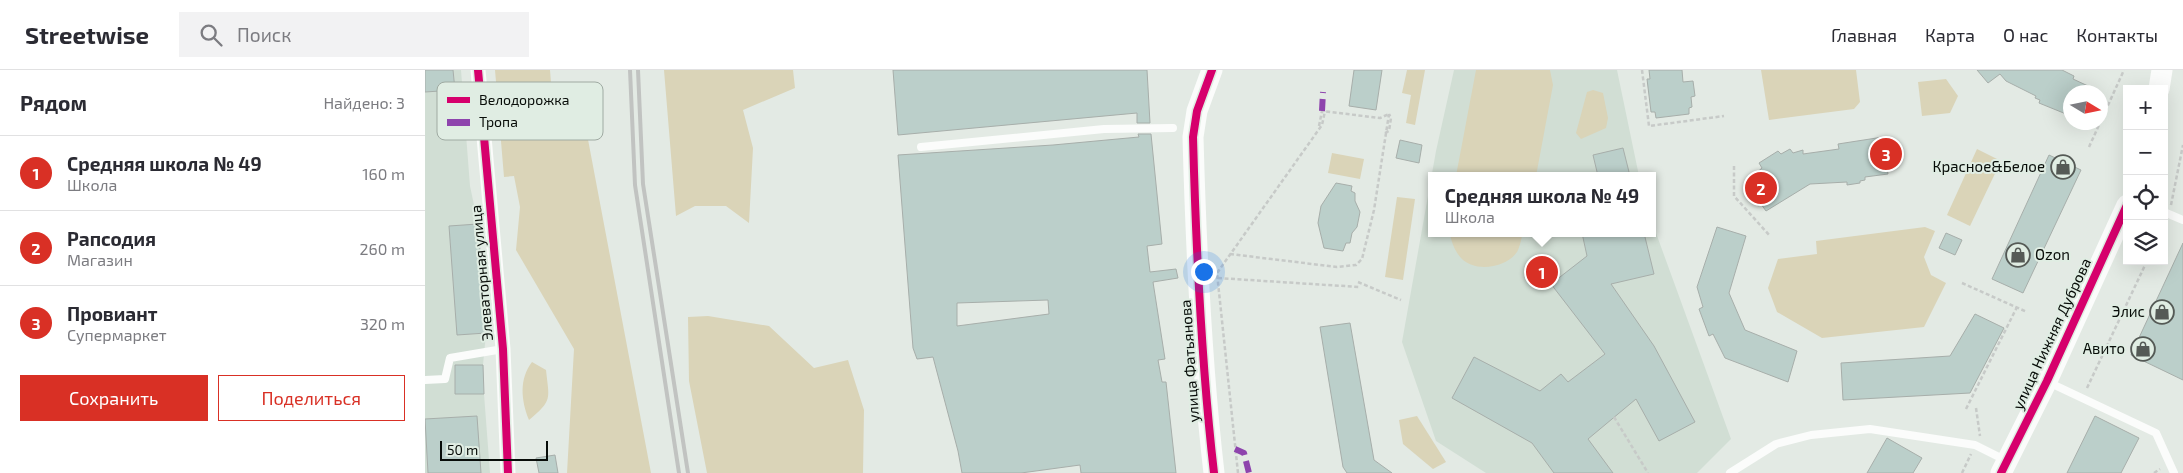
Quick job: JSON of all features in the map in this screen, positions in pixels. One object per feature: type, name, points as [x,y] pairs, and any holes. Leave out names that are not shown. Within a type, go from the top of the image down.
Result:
[{"type":"street","name":"улица Фатьянова","points":[[1212,70],[1197,111],[1193,138],[1199,300],[1206,403],[1214,473]]},
{"type":"street","points":[[2160,85],[2162,70]]},
{"type":"street","name":"Элеваторная улица","points":[[484,140],[503,349],[508,473]]},
{"type":"street","name":"улица Нижняя Дуброва","points":[[2004,467],[2047,381],[2123,214]]},
{"type":"lane","points":[[921,147],[1104,129],[1173,128]]},
{"type":"lane","points":[[2168,213],[2183,220]]},
{"type":"lane","points":[[425,380],[445,379],[450,358],[503,349]]},
{"type":"lane","points":[[2047,381],[2156,433],[2174,473]]},
{"type":"lane","points":[[1730,473],[1776,444],[1811,435],[1883,429],[1975,446],[2004,467]]},
{"type":"path","points":[[1642,70],[1649,126],[1724,116]]},
{"type":"path","points":[[2089,147],[2125,70]]},
{"type":"path","points":[[1230,254],[1337,267],[1356,265],[1362,259],[1375,210],[1389,114],[1380,118],[1322,111],[1319,127],[1230,254],[1217,273],[1237,473]]},
{"type":"path","points":[[2168,209],[2183,145]]},
{"type":"path","points":[[1733,166],[1734,196],[1770,236]]},
{"type":"path","points":[[2082,398],[2145,265]]},
{"type":"path","points":[[1217,278],[1359,287]]},
{"type":"path","points":[[1358,282],[1401,300]]},
{"type":"path","points":[[1962,283],[2027,312]]},
{"type":"path","points":[[1966,409],[2017,307]]},
{"type":"path","points":[[1975,408],[1981,433]]},
{"type":"path","points":[[1614,417],[1648,473]]},
{"type":"path","points":[[1962,473],[1975,446]]},
{"type":"shaded area","points":[[425,70],[461,70],[462,82],[437,82],[437,140],[466,140],[470,186],[478,224],[486,333],[483,365],[455,365],[455,394],[484,394],[490,473],[425,473]]},
{"type":"shaded area","points":[[495,70],[550,70],[551,82],[496,82]]},
{"type":"shaded area","points":[[664,70],[793,70],[795,88],[743,110],[753,148],[749,223],[726,206],[695,206],[676,216]]},
{"type":"shaded area","points":[[1407,70],[1425,70],[1415,125],[1406,123],[1411,95],[1402,93]]},
{"type":"shaded area","points":[[1454,70],[1617,70],[1638,172],[1432,172]]},
{"type":"shaded area","points":[[1476,70],[1550,70],[1553,85],[1537,172],[1457,172]]},
{"type":"shaded area","points":[[1761,70],[1856,70],[1860,102],[1854,109],[1769,120]]},
{"type":"shaded area","points":[[1946,79],[1958,96],[1950,113],[1922,116],[1918,82]]},
{"type":"shaded area","points":[[1593,90],[1603,93],[1608,118],[1606,128],[1581,139],[1576,133],[1587,92]]},
{"type":"shaded area","points":[[501,140],[588,140],[651,473],[567,473],[574,349],[516,250],[520,207],[514,176],[504,177]]},
{"type":"shaded area","points":[[1977,149],[2001,161],[1970,226],[1947,215]]},
{"type":"shaded area","points":[[1332,153],[1364,159],[1360,179],[1328,173]]},
{"type":"shaded area","points":[[1428,196],[1428,237],[1656,237],[1656,233],[1731,439],[1697,473],[1486,473],[1436,441],[1402,342]]},
{"type":"shaded area","points":[[1397,197],[1415,199],[1403,280],[1385,277]]},
{"type":"shaded area","points":[[1925,227],[1935,231],[1924,257],[1931,275],[1946,283],[1924,327],[1822,338],[1777,312],[1768,288],[1778,259],[1817,254],[1816,241]]},
{"type":"shaded area","points":[[1451,237],[1522,237],[1518,250],[1512,257],[1506,262],[1490,267],[1474,266],[1467,263],[1461,258]]},
{"type":"shaded area","points":[[708,316],[769,326],[814,368],[848,360],[864,410],[863,473],[707,473],[689,381],[688,317]]},
{"type":"shaded area","points":[[532,362],[546,370],[548,398],[542,408],[529,420],[524,405],[523,383]]},
{"type":"shaded area","points":[[1417,416],[1446,462],[1433,469],[1403,444],[1399,420]]},
{"type":"building","points":[[425,70],[453,70],[454,82],[437,82],[437,91],[425,92]]},
{"type":"building","points":[[893,70],[1147,70],[1150,123],[1137,123],[1137,113],[898,135]]},
{"type":"building","points":[[1354,70],[1382,70],[1376,110],[1349,106]]},
{"type":"building","points":[[1649,70],[1682,70],[1683,82],[1693,81],[1695,96],[1691,97],[1692,107],[1689,108],[1689,114],[1656,118],[1655,112],[1651,112],[1647,79],[1650,79]]},
{"type":"building","points":[[1977,70],[2062,70],[2074,76],[2073,79],[2086,85],[2063,85],[2063,113],[2039,103],[2040,100],[2035,98],[2036,96],[2006,81],[2000,74],[1988,83]]},
{"type":"building","points":[[1138,134],[1151,134],[1162,244],[1147,246],[1150,272],[1176,269],[1178,278],[1153,282],[1165,359],[1158,360],[1162,382],[1166,382],[1176,473],[1081,473],[1080,465],[1021,473],[962,473],[933,357],[917,359],[913,348],[898,155],[1053,145],[1139,137]],"holes":[[[1048,300],[1049,314],[957,326],[957,303]]]},
{"type":"building","points":[[1883,137],[1884,143],[1887,143],[1891,168],[1887,168],[1888,174],[1865,177],[1865,180],[1860,181],[1860,183],[1847,185],[1847,182],[1810,184],[1766,211],[1761,204],[1758,206],[1748,190],[1753,188],[1751,183],[1757,179],[1754,175],[1762,168],[1759,163],[1778,151],[1781,154],[1790,149],[1793,153],[1803,150],[1803,154],[1839,149],[1838,144]]},
{"type":"building","points":[[1400,140],[1422,145],[1419,163],[1396,158]]},
{"type":"building","points":[[1623,148],[1629,172],[1597,172],[1593,155]]},
{"type":"building","points":[[2049,155],[2081,170],[2023,293],[1992,279]]},
{"type":"building","points":[[1336,183],[1352,186],[1351,191],[1355,193],[1355,201],[1360,212],[1357,227],[1352,233],[1350,243],[1346,243],[1343,251],[1324,248],[1318,223],[1321,206]]},
{"type":"building","points":[[478,224],[486,333],[457,335],[449,226]]},
{"type":"building","points":[[1717,227],[1746,236],[1729,293],[1745,330],[1797,351],[1788,382],[1725,358],[1713,334],[1709,336],[1699,309],[1703,307],[1697,287]]},
{"type":"building","points":[[1946,233],[1962,240],[1955,255],[1939,248]]},
{"type":"building","points":[[1583,237],[1645,237],[1654,274],[1611,284],[1654,346],[1695,422],[1659,441],[1636,399],[1588,439],[1613,473],[1554,473],[1532,443],[1452,398],[1474,357],[1540,391],[1561,374],[1568,382],[1605,354],[1551,284],[1587,256]]},
{"type":"building","points":[[2183,243],[2183,380],[2131,355]]},
{"type":"building","points":[[1975,314],[2004,328],[1970,393],[1843,400],[1841,363],[1950,356]]},
{"type":"building","points":[[1350,323],[1374,460],[1392,473],[1347,473],[1343,467],[1320,327]]},
{"type":"building","points":[[455,365],[483,365],[484,394],[455,394]]},
{"type":"building","points":[[477,416],[481,473],[428,473],[425,419]]},
{"type":"building","points":[[2095,416],[2139,438],[2121,473],[2067,473]]},
{"type":"building","points":[[1887,438],[1922,458],[1913,473],[1867,473]]},
{"type":"building","points":[[555,455],[558,473],[539,473],[536,458]]},
{"type":"railway","points":[[630,70],[635,185],[679,473]]},
{"type":"railway","points":[[638,70],[643,184],[688,473]]},
{"type":"marked path","points":[[1322,111],[1323,92]]},
{"type":"marked path","points":[[1235,449],[1244,453],[1249,473]]},
{"type":"cycle path","points":[[478,70],[479,82]]},
{"type":"cycle path","points":[[1212,70],[1197,111],[1193,137],[1200,305],[1214,473]]},
{"type":"cycle path","points":[[484,140],[503,349],[508,473]]},
{"type":"cycle path","points":[[2001,473],[2047,381],[2123,214]]},
{"type":"place","name":"Провиант","points":[[1886,154]]},
{"type":"place","name":"Красное&Белое","points":[[2063,167]]},
{"type":"place","name":"Рапсодия","points":[[1761,188]]},
{"type":"place","name":"Ozon","points":[[2018,255]]},
{"type":"place","name":"Средняя школа № 49","points":[[1542,272]]},
{"type":"place","name":"Элис","points":[[2162,312]]},
{"type":"place","name":"Авито","points":[[2143,349]]}]
